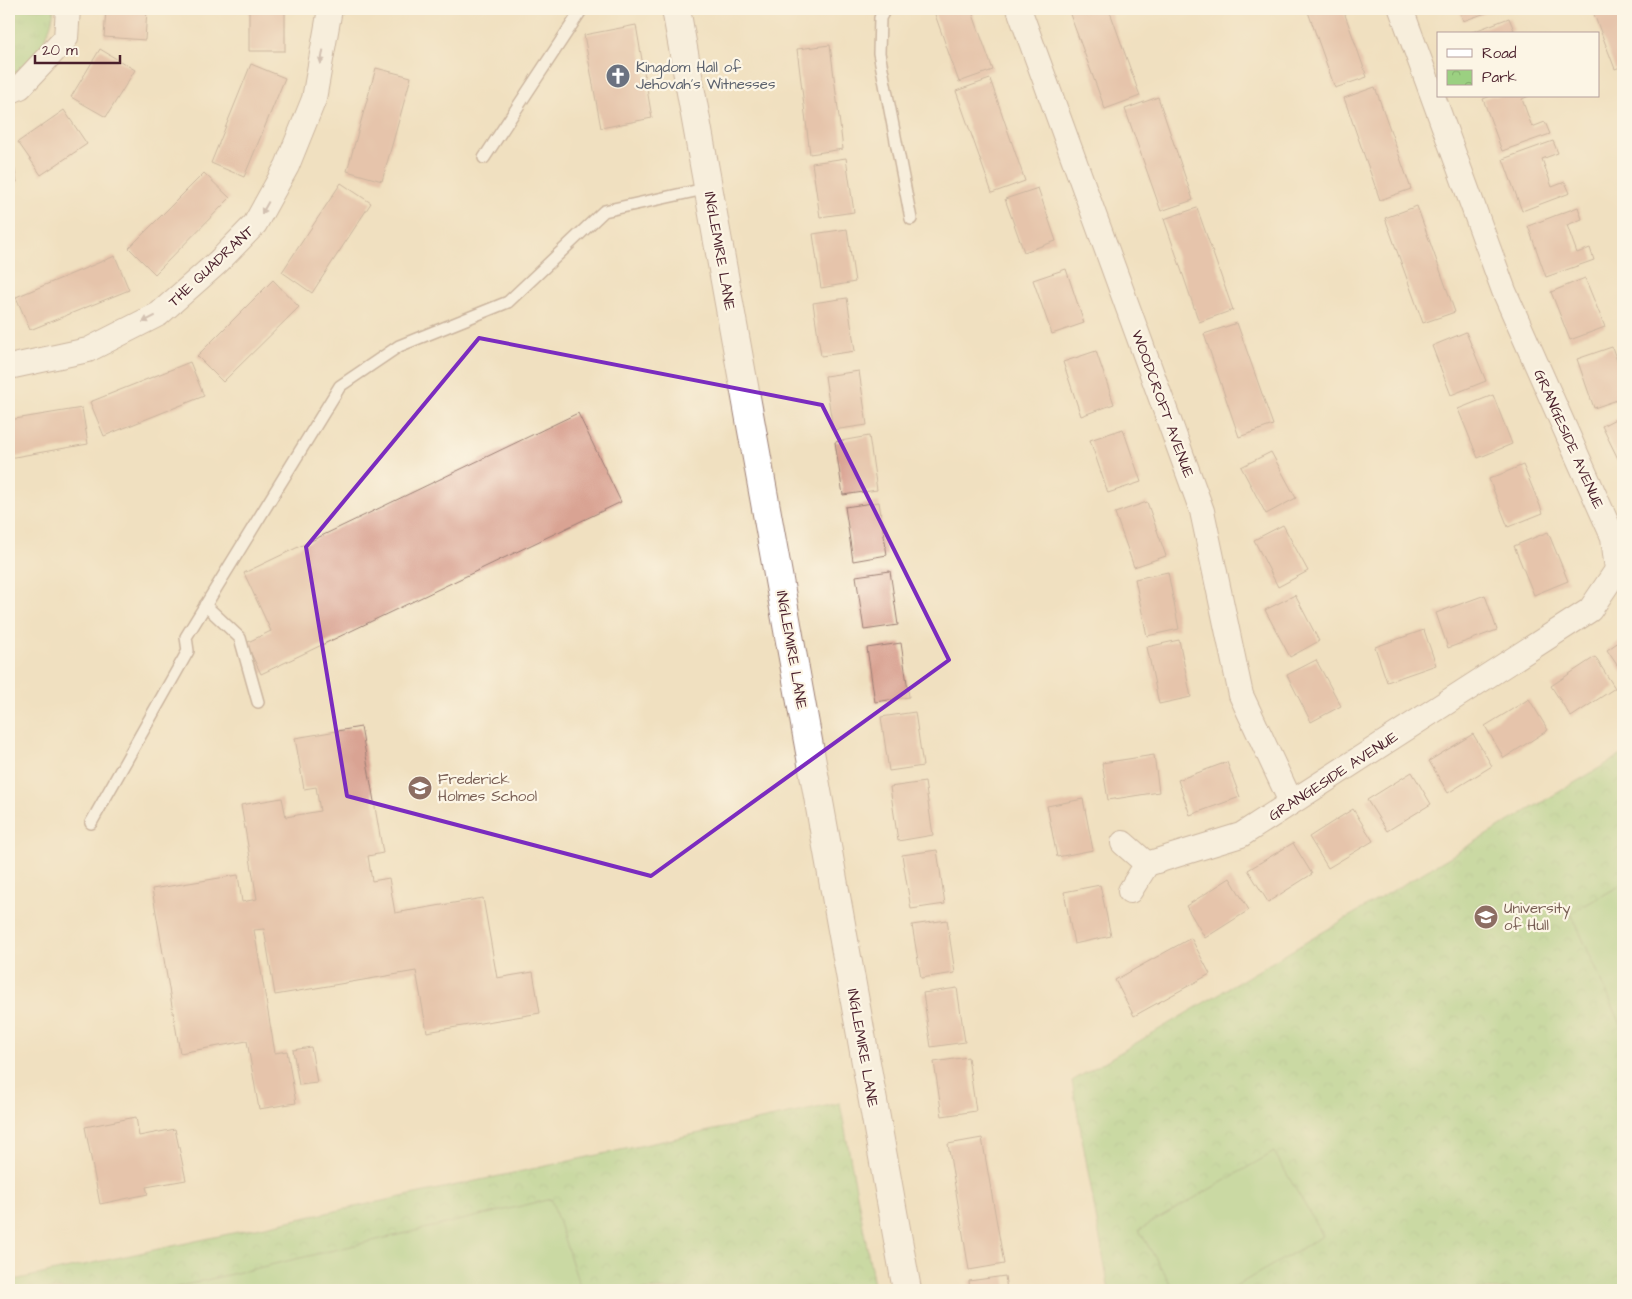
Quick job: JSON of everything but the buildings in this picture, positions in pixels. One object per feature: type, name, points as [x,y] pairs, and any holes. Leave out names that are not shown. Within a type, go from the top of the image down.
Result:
[{"type":"street","points":[[9,92],[20,87],[66,38],[68,9]]},
{"type":"street","name":"THE QUADRANT","points":[[9,367],[88,350],[159,314],[218,262],[256,224],[287,166],[314,99],[330,9]]},
{"type":"street","name":"INGLEMIRE LANE","points":[[676,9],[907,1290]]},
{"type":"street","name":"WOODCROFT AVENUE","points":[[1019,9],[1202,511],[1241,694],[1291,802]]},
{"type":"street","name":"GRANGESIDE AVENUE","points":[[1148,864],[1241,835],[1590,610],[1617,570],[1612,537],[1504,291],[1401,9]]},
{"type":"street","points":[[1123,843],[1148,864],[1130,891]]},
{"type":"lane","points":[[484,158],[582,9]]},
{"type":"lane","points":[[885,9],[880,18],[879,53],[911,219]]},
{"type":"lane","points":[[91,823],[188,651],[186,636],[340,386],[399,346],[508,302],[604,211],[709,188]]},
{"type":"lane","points":[[205,605],[240,638],[258,702]]},
{"type":"highlighted area","points":[[479,338],[822,405],[949,660],[651,876],[347,796],[306,547]]},
{"type":"green space","points":[[9,9],[54,9],[45,39],[33,56],[9,78]]},
{"type":"green space","name":"University of Hull","points":[[1623,754],[1623,1290],[1109,1290],[1072,1081]]},
{"type":"green space","points":[[1623,884],[1623,1029],[1571,913]]},
{"type":"green space","points":[[840,1103],[875,1290],[9,1290],[9,1281]]},
{"type":"green space","points":[[1274,1152],[1323,1236],[1229,1290],[1174,1290],[1139,1230]]},
{"type":"green space","points":[[551,1199],[581,1290],[164,1290]]},
{"type":"place","name":"Kingdom Hall of Jehovah's Witnesses","points":[[618,76]]},
{"type":"place","name":"Frederick Holmes School","points":[[420,788]]},
{"type":"place","name":"University of Hull","points":[[1486,917]]}]
